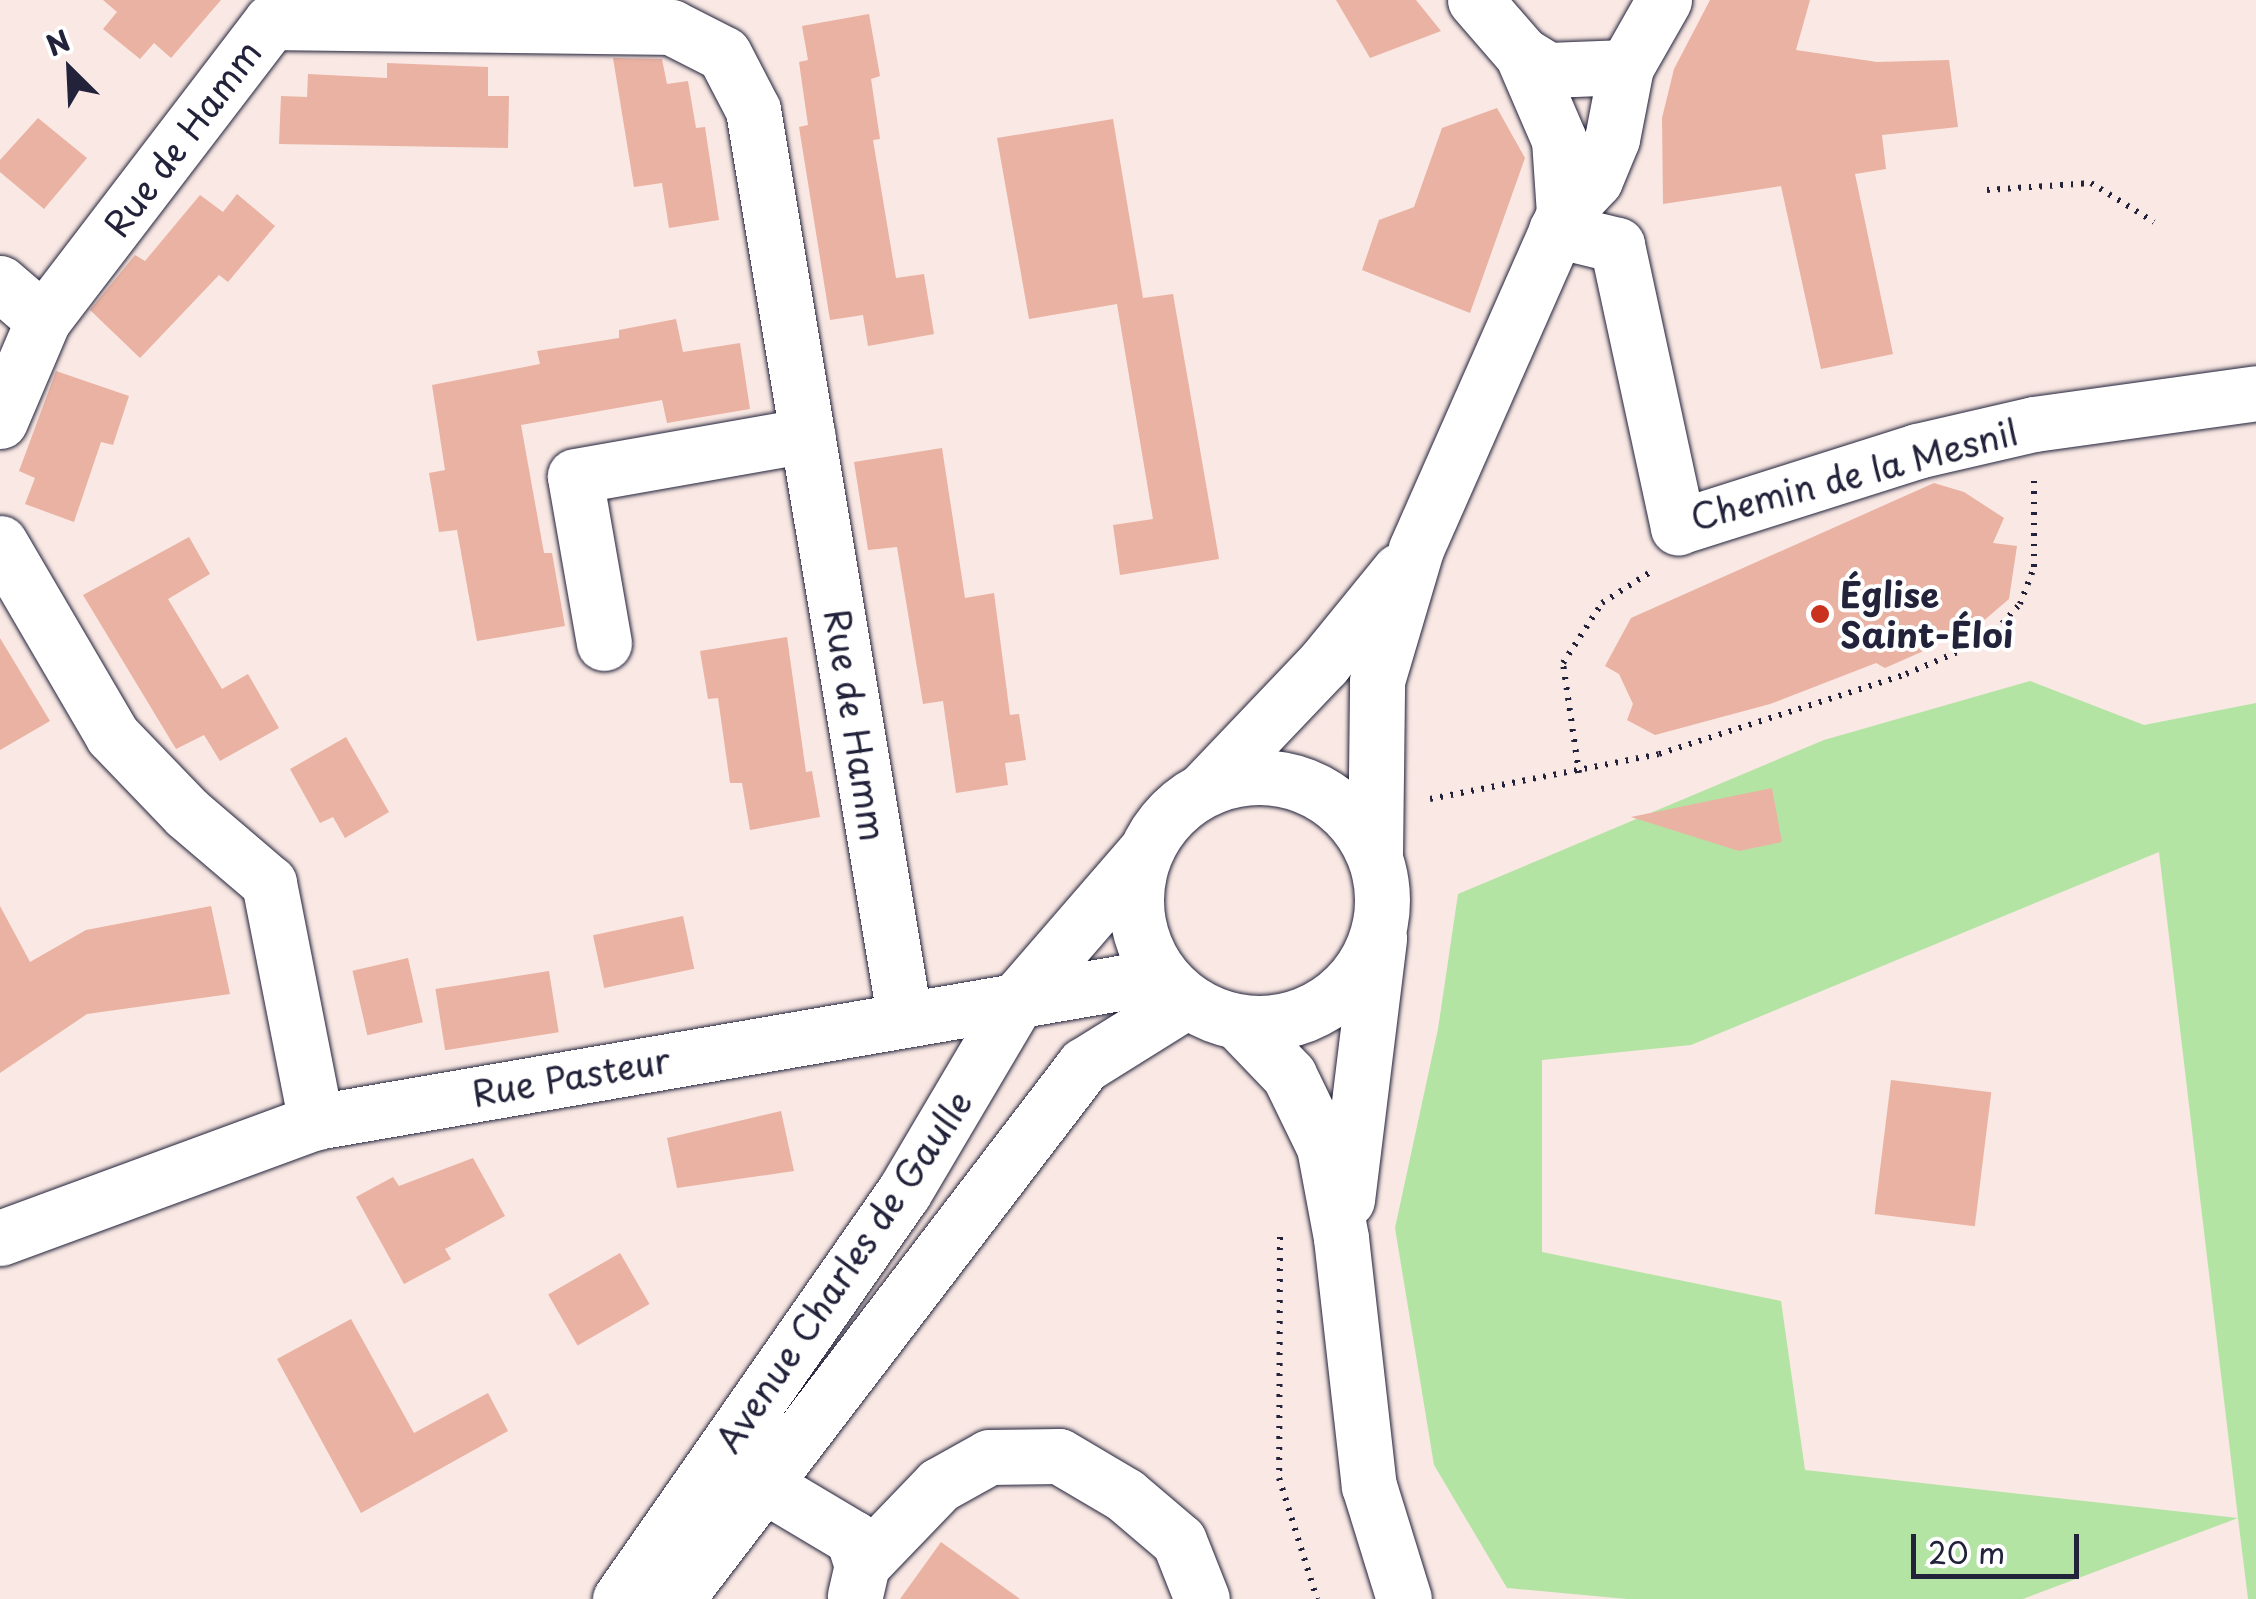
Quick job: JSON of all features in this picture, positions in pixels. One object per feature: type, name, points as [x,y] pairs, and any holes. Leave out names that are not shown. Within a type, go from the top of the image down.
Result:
[{"type":"street","points":[[1475,0],[1522,54],[1548,70],[1626,67]]},
{"type":"street","points":[[1341,1238],[1370,1052],[1380,930],[1382,893],[1375,856],[1376,681],[1416,549],[1560,222],[1595,180],[1612,139],[1626,67],[1664,0]]},
{"type":"street","name":"Rue de Hamm","points":[[0,421],[43,320],[270,22],[671,28],[724,54],[753,110],[904,1016]]},
{"type":"street","points":[[1522,54],[1559,140],[1560,222]]},
{"type":"street","name":"Chemin de la Mesnil","points":[[1560,222],[1617,245],[1678,527],[1917,451],[2034,424],[2256,393]]},
{"type":"street","points":[[0,284],[43,320]]},
{"type":"street","points":[[604,642],[576,476],[807,436]]},
{"type":"street","points":[[0,542],[112,735],[188,813],[269,883],[316,1122]]},
{"type":"street","points":[[1404,1599],[1369,1486],[1341,1238],[1324,1147],[1289,1074],[1238,1022],[1171,986],[1138,920],[1135,892],[1144,853],[1159,826],[1204,788],[1324,663],[1416,549]]},
{"type":"street","points":[[1204,788],[1244,777],[1285,779],[1323,793],[1354,820],[1375,856]]},
{"type":"street","name":"Avenue Charles de Gaulle","points":[[620,1599],[904,1192],[1020,996],[1144,853]]},
{"type":"street","points":[[1238,1022],[1274,1023],[1310,1013],[1341,992],[1364,964],[1380,930]]},
{"type":"street","name":"Rue Pasteur","points":[[0,1238],[316,1122],[1020,996],[1125,982],[1171,986]]},
{"type":"street","name":"Avenue Charles de Gaulle","points":[[676,1599],[1084,1065],[1171,986]]},
{"type":"street","points":[[858,1582],[939,1485],[989,1458],[1058,1456],[1124,1494],[1179,1541],[1202,1599]]},
{"type":"street","points":[[710,1470],[764,1484],[853,1538],[858,1582]]},
{"type":"path","points":[[1987,190],[2091,183],[2154,222]]},
{"type":"path","points":[[1417,802],[1659,754],[1906,674],[1988,639],[2020,604],[2034,567],[2034,424]]},
{"type":"path","points":[[1580,772],[1563,663],[1602,603],[1659,567],[1678,527]]},
{"type":"path","points":[[1280,1229],[1278,1478],[1318,1599]]},
{"type":"green space","points":[[2030,681],[2144,725],[2256,703],[2256,1599],[2248,1599],[2238,1518],[2023,1599],[1627,1599],[1507,1588],[1434,1465],[1395,1228],[1438,1029],[1458,894],[1824,740]],"holes":[[[2159,852],[2238,1518],[1805,1470],[1781,1301],[1542,1252],[1542,1060],[1691,1045]]]},
{"type":"building","points":[[103,0],[221,0],[171,58],[154,43],[140,59],[103,29],[117,12]]},
{"type":"building","points":[[1336,0],[1416,0],[1441,31],[1370,58]]},
{"type":"building","points":[[1710,0],[1810,0],[1796,50],[1877,62],[1949,60],[1958,127],[1882,135],[1886,169],[1855,174],[1893,354],[1821,369],[1781,186],[1663,204],[1662,118],[1674,69]]},
{"type":"building","points":[[869,14],[880,76],[871,79],[880,139],[873,140],[896,278],[924,274],[934,334],[868,346],[863,315],[830,320],[799,127],[808,125],[799,62],[808,60],[802,26]]},
{"type":"building","points":[[613,58],[662,59],[667,84],[688,81],[696,128],[705,127],[719,220],[669,228],[662,183],[634,187]]},
{"type":"building","points":[[387,63],[488,67],[488,96],[509,96],[508,148],[279,144],[281,96],[307,97],[308,74],[387,78]]},
{"type":"building","points":[[1497,108],[1525,158],[1470,313],[1362,270],[1379,220],[1414,207],[1442,128]]},
{"type":"building","points":[[38,118],[87,158],[44,209],[0,172],[0,160]]},
{"type":"building","points":[[1113,119],[1143,298],[1173,294],[1219,559],[1120,575],[1113,525],[1153,519],[1117,304],[1029,319],[997,138]]},
{"type":"building","points":[[237,194],[275,226],[228,282],[219,275],[140,358],[90,310],[135,255],[145,261],[200,195],[223,212]]},
{"type":"building","points":[[676,319],[683,352],[740,343],[750,409],[667,423],[662,400],[521,425],[544,553],[552,553],[565,626],[477,641],[457,530],[439,532],[429,473],[445,470],[432,385],[540,364],[537,351],[619,338],[619,330]]},
{"type":"building","points":[[56,371],[129,396],[113,445],[101,442],[74,522],[25,504],[35,478],[19,471]]},
{"type":"building","points":[[942,448],[965,598],[994,593],[1010,715],[1019,714],[1026,760],[1005,763],[1008,785],[956,793],[943,701],[923,704],[897,547],[868,550],[854,462]]},
{"type":"building","name":"Église Saint-Éloi","points":[[1934,483],[1964,492],[2004,518],[1993,543],[2017,546],[2009,599],[1975,628],[1925,643],[1928,649],[1885,668],[1876,663],[1770,704],[1655,735],[1627,720],[1633,704],[1619,674],[1605,666],[1631,618]]},
{"type":"building","points":[[189,537],[210,574],[168,599],[222,689],[248,674],[279,728],[220,761],[204,735],[176,749],[83,595]]},
{"type":"building","points":[[787,637],[806,772],[812,771],[820,817],[750,830],[742,783],[730,783],[718,698],[708,699],[700,651]]},
{"type":"building","points":[[0,638],[50,721],[0,750]]},
{"type":"building","points":[[346,737],[389,812],[345,838],[333,817],[320,823],[290,769]]},
{"type":"building","points":[[1772,788],[1782,842],[1739,851],[1631,817]]},
{"type":"building","points":[[0,906],[30,962],[86,930],[211,906],[230,994],[87,1014],[0,1073]]},
{"type":"building","points":[[683,916],[694,969],[604,988],[593,935]]},
{"type":"building","points":[[408,958],[423,1022],[367,1035],[352,971]]},
{"type":"building","points":[[549,971],[559,1032],[445,1050],[435,989]]},
{"type":"building","points":[[1891,1080],[1991,1092],[1975,1226],[1875,1214]]},
{"type":"building","points":[[781,1111],[794,1171],[677,1188],[667,1138]]},
{"type":"building","points":[[473,1158],[505,1216],[445,1249],[451,1259],[404,1284],[356,1197],[393,1177],[399,1186]]},
{"type":"building","points":[[620,1253],[650,1304],[578,1346],[548,1294]]},
{"type":"building","points":[[351,1319],[414,1433],[488,1393],[508,1431],[361,1513],[277,1359]]},
{"type":"building","points":[[941,1542],[1020,1599],[900,1599]]},
{"type":"place","name":"Église Saint-Éloi","points":[[1820,614]]}]
